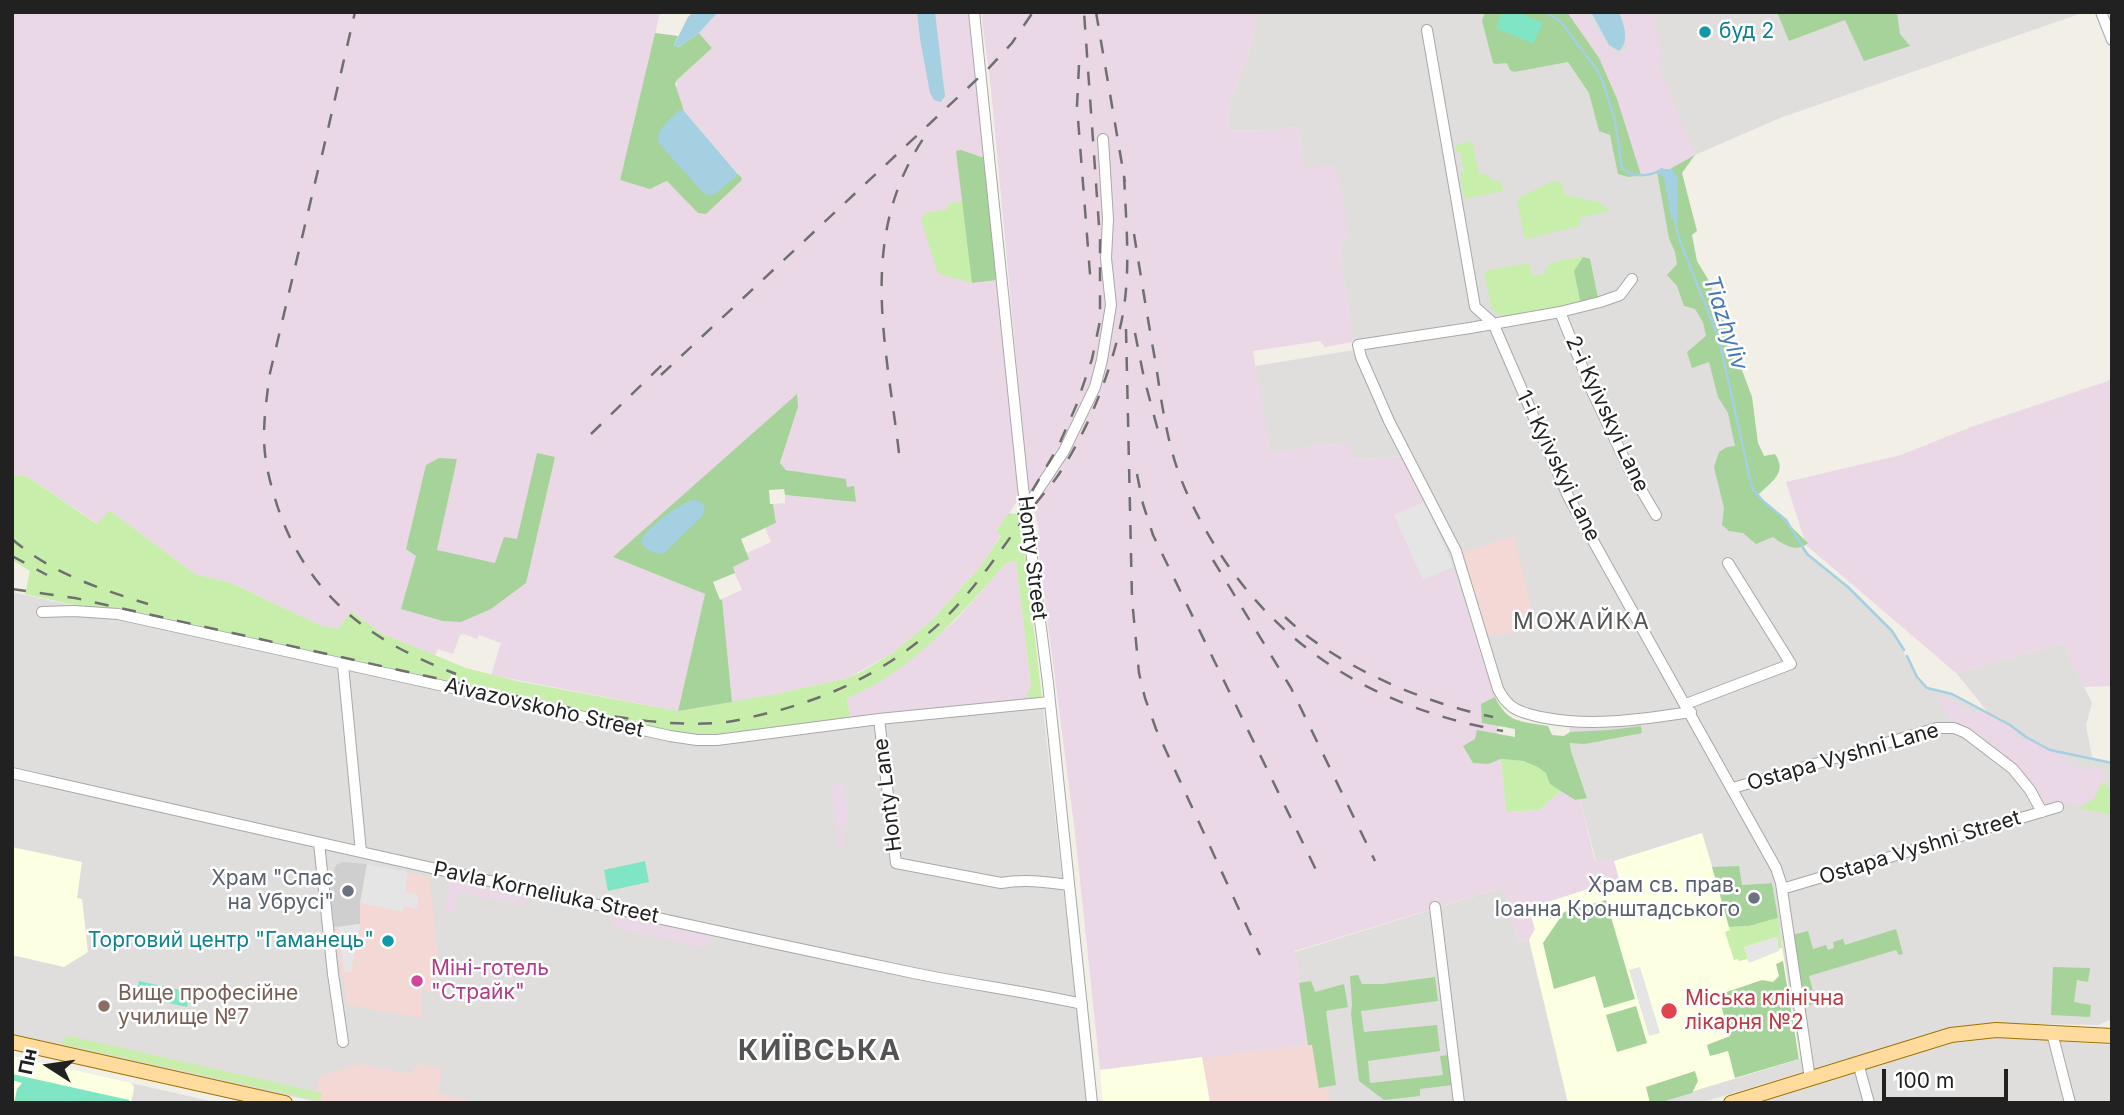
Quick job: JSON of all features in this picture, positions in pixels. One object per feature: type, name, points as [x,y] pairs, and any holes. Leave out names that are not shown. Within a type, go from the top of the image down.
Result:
[{"type":"main road","points":[[1731,1103],[1927,1040],[1973,1031],[2112,1036]]},
{"type":"main road","points":[[12,1042],[285,1103]]},
{"type":"street","name":"Honty Street","points":[[974,12],[1092,1103]]},
{"type":"street","points":[[2101,12],[2112,40]]},
{"type":"street","points":[[1427,30],[1475,307],[1470,328]]},
{"type":"street","points":[[1026,508],[1064,451],[1095,387],[1102,360],[1111,305],[1106,258],[1108,219],[1103,139]]},
{"type":"street","points":[[1632,279],[1620,295],[1601,302],[1470,328],[1358,345],[1361,357],[1389,421],[1456,551],[1498,689],[1510,706],[1539,717],[1605,723],[1688,708],[1791,664],[1728,562]]},
{"type":"street","name":"1-i Kyivskyi Lane","points":[[1475,307],[1493,323],[1568,496],[1776,868],[1782,889],[1810,1079]]},
{"type":"street","name":"2-i Kyivskyi Lane","points":[[1559,312],[1629,469],[1656,515]]},
{"type":"street","name":"Aivazovskoho Street","points":[[42,612],[118,614],[697,740],[717,740],[879,719],[1050,702]]},
{"type":"street","points":[[343,665],[361,852]]},
{"type":"street","name":"Honty Lane","points":[[879,719],[896,863],[1001,883],[1017,880],[1069,885]]},
{"type":"street","name":"Ostapa Vyshni Lane","points":[[1733,788],[1937,728],[1954,728],[1966,733],[2013,769],[2031,790],[2042,812]]},
{"type":"street","name":"Pavla Korneliuka Street","points":[[12,774],[912,972],[1082,1004]]},
{"type":"street","name":"Ostapa Vyshni Street","points":[[1782,889],[2058,807]]},
{"type":"street","points":[[318,843],[343,1042]]},
{"type":"street","points":[[1435,907],[1459,1103]]},
{"type":"street","points":[[2052,1033],[2070,1103]]},
{"type":"street","points":[[1858,1063],[1869,1103]]},
{"type":"shaded area","points":[[12,12],[662,12],[620,180],[654,188],[667,181],[670,183],[742,178],[684,111],[676,90],[677,80],[712,48],[699,33],[718,12],[974,12],[1024,492],[996,531],[1001,535],[980,567],[932,620],[894,652],[848,678],[732,702],[722,599],[742,590],[732,567],[748,559],[747,553],[771,542],[765,528],[776,523],[773,504],[785,503],[785,495],[855,502],[847,487],[782,468],[780,464],[798,407],[613,557],[705,594],[678,711],[491,675],[501,643],[479,635],[477,639],[460,635],[453,654],[438,649],[435,656],[383,634],[351,611],[338,629],[322,626],[231,583],[195,574],[109,510],[98,524],[28,477],[12,474]]},
{"type":"shaded area","points":[[981,12],[1257,12],[1250,51],[1229,103],[1227,130],[1268,131],[1297,127],[1304,168],[1336,164],[1348,242],[1339,244],[1353,342],[1325,347],[1320,341],[1253,351],[1270,453],[1325,444],[1342,445],[1348,442],[1355,460],[1402,456],[1447,551],[1495,697],[1506,812],[1539,810],[1562,790],[1574,800],[1580,799],[1595,861],[1614,858],[1620,879],[1529,908],[1535,930],[1529,940],[1519,942],[1504,887],[1295,951],[1308,1045],[1100,1070],[1075,833],[1037,539],[1039,530],[1028,485],[991,89]]},
{"type":"shaded area","points":[[1257,12],[2085,12],[1780,118],[1695,155],[1668,170],[1752,487],[1763,501],[1786,520],[1813,560],[1848,587],[1892,631],[1917,677],[1927,688],[1952,694],[1987,711],[1956,673],[2063,643],[2092,703],[2086,725],[2092,757],[2059,753],[2112,763],[2112,1019],[2098,1025],[1995,1023],[1948,1028],[1700,1103],[1107,1103],[1100,1070],[1308,1045],[1295,952],[1504,887],[1519,942],[1529,940],[1535,929],[1596,861],[1580,799],[1587,797],[1571,751],[1569,718],[1535,713],[1512,702],[1503,693],[1495,697],[1447,551],[1402,456],[1354,460],[1342,445],[1325,444],[1270,454],[1255,366],[1354,350],[1339,244],[1348,241],[1340,191],[1304,168],[1297,127],[1268,131],[1227,130],[1229,103],[1250,51]]},
{"type":"shaded area","points":[[1567,12],[1585,12],[1608,46],[1619,55],[1627,49],[1621,12],[1652,12],[1662,57],[1658,63],[1695,155],[1668,170],[1641,175],[1617,99],[1599,59]]},
{"type":"shaded area","points":[[2112,377],[2112,686],[2084,687],[2063,643],[1956,673],[1806,545],[1786,482],[1901,455],[1971,427],[2108,381]]},
{"type":"shaded area","points":[[1424,502],[1453,567],[1423,580],[1394,515]]},
{"type":"shaded area","points":[[1514,536],[1537,629],[1488,636],[1462,552]]},
{"type":"shaded area","points":[[1016,561],[1031,686],[1023,701],[850,717],[847,698],[888,675],[933,640],[956,620],[1006,563]]},
{"type":"shaded area","points":[[12,592],[604,721],[851,722],[850,717],[879,713],[897,714],[1042,698],[1087,1103],[321,1103],[12,1034]]},
{"type":"shaded area","points":[[1940,696],[1974,713],[1979,708],[1991,714],[2018,731],[2016,736],[2027,743],[2030,739],[2050,750],[2067,755],[2065,764],[2093,770],[2104,769],[2102,782],[2094,799],[2085,805],[2058,803],[2040,808],[2030,790],[1954,728],[1944,709],[1938,704]]},
{"type":"shaded area","points":[[844,783],[849,826],[842,827],[844,846],[839,847],[831,785]]},
{"type":"shaded area","name":"Міська клінічна лікарня №2","points":[[1702,833],[1717,883],[1772,883],[1800,1059],[1654,1103],[1568,1103],[1529,940],[1535,929],[1529,908],[1619,879],[1614,861]]},
{"type":"shaded area","points":[[12,847],[82,862],[77,898],[82,899],[88,952],[64,967],[12,955]]},
{"type":"shaded area","points":[[343,862],[367,864],[360,903],[360,924],[334,927],[330,882],[336,865]]},
{"type":"shaded area","points":[[367,864],[429,877],[439,963],[437,992],[422,990],[421,1018],[347,1005],[334,927],[360,924],[360,903]]},
{"type":"shaded area","points":[[367,864],[407,872],[406,892],[418,895],[417,909],[404,906],[403,912],[360,903]]},
{"type":"shaded area","points":[[451,881],[528,897],[526,906],[459,892],[454,913],[445,911]]},
{"type":"shaded area","points":[[615,914],[711,934],[708,948],[612,928]]},
{"type":"shaded area","points":[[360,924],[351,972],[344,972],[338,927]]},
{"type":"shaded area","points":[[1777,937],[1779,951],[1749,963],[1744,947]]},
{"type":"shaded area","points":[[1640,967],[1660,1033],[1649,1036],[1629,970]]},
{"type":"shaded area","points":[[2003,1037],[2112,1045],[2112,1103],[1759,1103],[1953,1043]]},
{"type":"shaded area","points":[[1323,1044],[1330,1103],[1210,1103],[1202,1057]]},
{"type":"shaded area","points":[[12,1056],[131,1083],[134,1087],[131,1103],[12,1103]]},
{"type":"shaded area","points":[[1202,1057],[1210,1102],[1222,1103],[1103,1103],[1100,1070]]},
{"type":"shaded area","points":[[359,1064],[409,1074],[418,1064],[442,1069],[438,1093],[479,1103],[314,1101],[320,1076]]},
{"type":"shaded area","points":[[131,1083],[219,1103],[131,1103],[134,1091]]},
{"type":"green space","points":[[1485,12],[1567,12],[1599,58],[1617,99],[1641,175],[1629,177],[1618,174],[1610,135],[1599,131],[1589,93],[1568,62],[1514,72],[1507,63],[1493,63],[1482,21]]},
{"type":"green space","points":[[1502,12],[1517,12],[1543,23],[1533,44],[1496,28]]},
{"type":"green space","points":[[1777,12],[1897,12],[1900,34],[1910,46],[1864,61],[1845,20],[1789,41]]},
{"type":"green space","points":[[655,33],[678,36],[674,45],[679,47],[699,33],[712,48],[675,84],[684,111],[679,111],[735,177],[737,173],[742,178],[706,214],[698,213],[667,181],[650,189],[620,180]]},
{"type":"green space","points":[[1472,141],[1479,174],[1484,173],[1495,182],[1501,181],[1503,191],[1464,199],[1460,173],[1464,172],[1460,151],[1456,151],[1455,147]]},
{"type":"green space","points":[[961,150],[984,158],[996,280],[972,283],[956,151]]},
{"type":"green space","points":[[1695,155],[1682,173],[1697,231],[1692,235],[1697,261],[1709,281],[1752,397],[1758,443],[1764,456],[1775,454],[1779,461],[1776,477],[1758,495],[1808,543],[1804,546],[1795,548],[1773,537],[1756,544],[1743,533],[1729,531],[1722,525],[1724,508],[1714,467],[1719,452],[1735,446],[1728,413],[1718,397],[1709,362],[1692,368],[1687,352],[1706,336],[1703,322],[1695,309],[1684,306],[1677,286],[1667,275],[1677,264],[1669,238],[1657,172],[1668,170]]},
{"type":"green space","points":[[1561,181],[1565,195],[1598,202],[1610,211],[1579,218],[1580,226],[1525,239],[1517,202],[1520,197],[1551,182]]},
{"type":"green space","points":[[963,201],[972,283],[937,271],[921,220],[925,213],[948,209],[947,204]]},
{"type":"green space","points":[[1583,257],[1590,259],[1597,300],[1502,318],[1492,310],[1484,271],[1529,263],[1532,276],[1544,274],[1554,262]]},
{"type":"green space","points":[[1583,257],[1590,259],[1598,298],[1581,305],[1574,271]]},
{"type":"green space","points":[[797,394],[798,407],[780,463],[786,470],[846,479],[847,487],[854,486],[856,502],[785,495],[784,489],[769,490],[776,523],[741,539],[749,559],[733,567],[735,573],[713,582],[720,600],[722,599],[732,702],[678,711],[705,594],[613,557]]},
{"type":"green space","points":[[537,453],[555,457],[526,583],[491,609],[461,622],[443,621],[401,609],[416,556],[406,549],[426,465],[439,458],[457,459],[437,550],[495,563],[504,537],[517,539]]},
{"type":"green space","points":[[12,474],[28,477],[97,524],[109,510],[195,574],[231,583],[322,626],[338,629],[351,611],[383,634],[466,668],[517,681],[678,711],[776,694],[848,678],[863,671],[894,652],[932,620],[980,567],[1001,536],[996,532],[1008,513],[1016,514],[1021,518],[1042,698],[1023,701],[1031,686],[1016,561],[1006,563],[953,621],[914,657],[871,687],[847,698],[851,723],[697,740],[25,594],[30,571],[12,560]]},
{"type":"green space","points":[[1495,697],[1510,717],[1548,726],[1552,735],[1564,736],[1570,732],[1641,726],[1642,733],[1585,744],[1570,743],[1587,798],[1575,800],[1550,784],[1546,773],[1538,767],[1523,761],[1501,759],[1488,764],[1473,763],[1463,746],[1475,739],[1477,730],[1515,737],[1515,729],[1482,723],[1481,704]]},
{"type":"green space","points":[[1501,759],[1537,766],[1547,774],[1550,784],[1562,790],[1539,810],[1506,812]]},
{"type":"green space","points":[[2102,782],[2112,790],[2112,815],[2079,808],[2094,799]]},
{"type":"green space","points":[[645,861],[649,882],[608,891],[604,870]]},
{"type":"green space","points":[[1739,866],[1742,885],[1772,883],[1778,918],[1749,926],[1729,927],[1712,867]]},
{"type":"green space","points":[[1606,900],[1635,999],[1604,1008],[1595,976],[1554,989],[1543,943],[1564,912]]},
{"type":"green space","points":[[1778,918],[1782,948],[1778,949],[1777,937],[1744,947],[1748,959],[1734,960],[1725,932],[1730,930],[1729,927],[1749,926]]},
{"type":"green space","points":[[1896,929],[1903,954],[1899,955],[1896,950],[1809,976],[1815,998],[1825,995],[1827,1000],[1803,1007],[1792,935],[1808,931],[1813,949],[1826,945],[1828,950],[1834,948],[1833,942],[1843,939],[1845,945]]},
{"type":"green space","points":[[1783,961],[1799,1059],[1735,1078],[1728,1051],[1710,1056],[1707,1045],[1730,1036],[1718,995],[1762,980],[1773,982],[1779,976],[1776,964]]},
{"type":"green space","points":[[2053,967],[2090,968],[2088,982],[2077,980],[2074,1002],[2091,1005],[2090,1017],[2051,1015]]},
{"type":"green space","points":[[1358,975],[1362,984],[1435,977],[1438,1001],[1361,1011],[1364,1032],[1437,1025],[1440,1051],[1368,1061],[1370,1083],[1443,1075],[1440,1056],[1448,1055],[1453,1085],[1420,1089],[1420,1096],[1384,1100],[1359,1081],[1351,1014],[1350,976]]},
{"type":"green space","points":[[139,981],[190,992],[187,1007],[136,996]]},
{"type":"green space","points":[[1311,981],[1315,992],[1344,984],[1348,1007],[1326,1011],[1336,1085],[1319,1088],[1312,1045],[1308,1045],[1299,983]]},
{"type":"green space","points":[[1636,1006],[1647,1043],[1617,1052],[1606,1015]]},
{"type":"green space","points":[[69,1036],[322,1093],[320,1101],[62,1044],[64,1038]]},
{"type":"green space","points":[[1695,1071],[1698,1081],[1692,1093],[1650,1103],[1646,1087]]},
{"type":"green space","points":[[12,1074],[129,1100],[129,1103],[14,1103],[17,1089],[22,1083],[12,1080]]},
{"type":"water","points":[[693,12],[718,12],[699,33],[679,47],[674,45],[688,17]]},
{"type":"water","points":[[917,12],[935,12],[945,96],[941,102],[934,100],[930,93]]},
{"type":"water","points":[[1591,12],[1619,12],[1625,38],[1619,51],[1609,45]]},
{"type":"water","points":[[679,110],[684,111],[737,173],[714,195],[704,194],[658,142],[662,129]]},
{"type":"water","points":[[1672,169],[1678,178],[1677,227],[1671,217],[1664,178],[1657,172]]},
{"type":"water","points":[[693,500],[699,501],[705,507],[703,515],[664,553],[654,553],[646,548],[641,542],[648,531],[671,511]]},
{"type":"waterway","name":"Tiazhyliv","points":[[1546,12],[1561,22],[1603,82],[1615,121],[1622,168],[1641,175],[1663,170]]},
{"type":"waterway","name":"Tiazhyliv","points":[[1676,226],[1719,339],[1752,488],[1786,520],[1807,554],[1848,587],[1892,631],[1904,650]]},
{"type":"waterway","name":"Tiazhyliv","points":[[1907,656],[1917,677],[1927,688],[1952,694],[2050,750],[2112,763]]},
{"type":"railway","points":[[322,155],[355,12]]},
{"type":"railway","points":[[661,375],[988,69],[1012,43],[1033,12]]},
{"type":"railway","points":[[1018,515],[1058,447],[1076,406],[1092,359],[1100,321],[1100,240],[1084,12]]},
{"type":"railway","points":[[1096,12],[1125,182]]},
{"type":"railway","points":[[1079,65],[1077,106],[1091,287]]},
{"type":"railway","points":[[899,453],[884,331],[883,251],[890,213],[904,174],[925,136]]},
{"type":"railway","points":[[318,170],[270,373],[264,437],[272,488],[290,537],[324,590],[369,630],[425,661],[456,674]]},
{"type":"railway","points":[[12,589],[75,598],[584,711],[637,720],[691,724],[727,722],[773,712],[819,697],[883,666],[940,623],[984,573],[1055,480],[1069,457],[1088,422],[1103,385],[1124,309],[1127,251],[1124,174]]},
{"type":"railway","points":[[1134,234],[1164,417],[1177,468],[1205,529],[1244,586],[1273,619],[1305,647],[1340,671],[1417,708],[1503,731]]},
{"type":"railway","points":[[1126,329],[1132,599],[1139,673],[1156,729],[1260,955]]},
{"type":"railway","points":[[1135,333],[1160,438]]},
{"type":"railway","points":[[591,434],[664,363]]},
{"type":"railway","points":[[1137,474],[1153,535],[1319,876]]},
{"type":"railway","points":[[12,539],[60,571],[94,586],[148,604]]},
{"type":"railway","points":[[12,556],[47,575]]},
{"type":"railway","points":[[1213,560],[1291,688],[1375,861]]},
{"type":"railway","points":[[1285,617],[1329,651],[1382,680],[1439,702],[1493,717]]},
{"type":"place","name":"буд 2","points":[[1705,32]]},
{"type":"place","name":"Храм \"Спас на Убрусі\"","points":[[348,891]]},
{"type":"place","name":"Храм св. прав. Іоанна Кронштадського","points":[[1754,898]]},
{"type":"place","name":"Торговий центр \"Гаманець\"","points":[[388,941]]},
{"type":"place","name":"Міні-готель \"Страйк\"","points":[[417,981]]},
{"type":"place","name":"Вище професійне училище №7","points":[[104,1006]]},
{"type":"place","name":"Міська клінічна лікарня №2","points":[[1669,1011]]},
{"type":"district","name":"МОЖАЙКА","points":[[1582,622]]},
{"type":"district","name":"КИЇВСЬКА","points":[[820,1052]]}]
